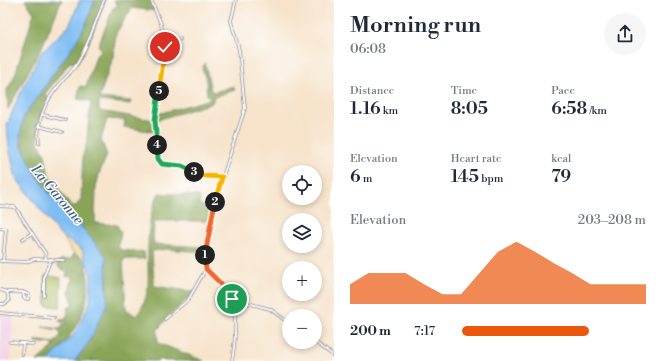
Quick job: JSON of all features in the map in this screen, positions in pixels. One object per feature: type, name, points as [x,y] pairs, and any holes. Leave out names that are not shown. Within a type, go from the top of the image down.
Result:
[{"type":"street","points":[[39,142],[38,126],[42,114],[54,92],[78,62],[88,43],[104,0]]},
{"type":"street","points":[[151,0],[161,24],[164,44],[155,120],[157,154],[162,164],[182,166],[205,176],[222,177]]},
{"type":"street","points":[[165,319],[188,300],[206,269],[206,244],[216,198],[245,108],[239,50],[231,21],[236,0]]},
{"type":"street","points":[[164,44],[180,39]]},
{"type":"street","points":[[42,114],[65,120]]},
{"type":"street","points":[[38,126],[62,132]]},
{"type":"street","points":[[0,206],[15,207],[45,253],[46,259]]},
{"type":"street","points":[[0,228],[6,228],[2,261],[26,262],[34,259],[64,260]]},
{"type":"street","points":[[23,239],[32,233]]},
{"type":"street","points":[[44,296],[44,276],[51,259]]},
{"type":"street","points":[[206,269],[236,299]]},
{"type":"street","points":[[0,290],[7,292],[23,292]]},
{"type":"street","points":[[0,304],[4,304],[9,301],[7,292]]},
{"type":"street","points":[[230,293],[232,299],[235,340],[232,361]]},
{"type":"street","points":[[232,299],[270,309],[282,318]]},
{"type":"street","points":[[0,313],[54,318]]},
{"type":"street","points":[[10,342],[33,344]]},
{"type":"street","points":[[22,354],[23,343]]},
{"type":"street","points":[[322,347],[334,356]]},
{"type":"shaded area","points":[[0,314],[13,315],[10,361],[0,361]]},
{"type":"green space","points":[[25,0],[62,0],[41,49],[8,109],[7,90],[15,75],[34,13]]},
{"type":"green space","points":[[95,0],[105,0],[89,42],[77,63],[70,62],[45,94],[49,98],[39,119],[38,142],[45,155],[49,176],[71,206],[76,206],[81,199],[83,155],[86,146],[91,101],[77,99],[80,86],[86,87],[97,53],[100,53],[101,47],[98,46],[113,8],[116,8],[117,5],[115,0],[151,0],[155,11],[132,8],[116,33],[113,58],[99,98],[131,101],[130,104],[99,101],[99,111],[154,120],[155,132],[124,127],[125,120],[107,119],[101,140],[107,155],[99,174],[96,188],[95,223],[117,225],[121,233],[118,246],[121,250],[144,252],[145,259],[123,259],[126,309],[136,316],[145,300],[147,292],[149,228],[153,207],[159,193],[200,196],[199,205],[213,206],[209,221],[157,221],[154,224],[153,244],[204,247],[204,252],[167,249],[152,251],[154,286],[195,292],[166,319],[157,331],[158,343],[204,361],[165,361],[160,359],[159,361],[75,361],[89,342],[107,286],[106,256],[75,219],[51,196],[36,174],[21,145],[20,135],[24,116],[76,42],[86,24]]},
{"type":"green space","points":[[205,63],[211,91],[215,92],[233,86],[235,90],[214,97],[212,103],[157,120],[158,114],[210,99],[210,96],[207,95],[206,79],[202,69]]},
{"type":"green space","points":[[74,254],[82,257],[85,262],[88,280],[86,303],[77,324],[64,343],[48,361],[37,361],[53,347],[54,344],[34,342],[35,340],[54,343],[61,335],[59,330],[42,327],[61,329],[63,324],[67,324],[66,322],[60,322],[59,320],[65,319],[68,313],[67,308],[72,306],[73,302],[69,292],[72,279],[70,276],[66,277],[67,272],[59,268],[57,263],[60,260],[71,259]]},
{"type":"green space","points":[[45,275],[61,278],[60,307],[46,306]]},
{"type":"sand","points":[[63,237],[82,249],[87,266],[82,257],[74,254]]},
{"type":"water","points":[[80,0],[95,0],[86,24],[76,42],[24,116],[20,135],[21,145],[36,174],[51,196],[75,219],[106,256],[107,304],[89,342],[75,361],[48,361],[75,333],[80,323],[90,302],[91,275],[82,249],[60,235],[16,178],[9,148],[7,125],[17,100],[41,53],[69,26]]},
{"type":"route","points":[[165,47],[155,120],[158,159],[164,166],[182,166],[201,176],[222,177],[206,244],[205,264],[208,273],[227,290],[232,299]]},
{"type":"water label","name":"La Garonne","points":[[57,195]]}]
